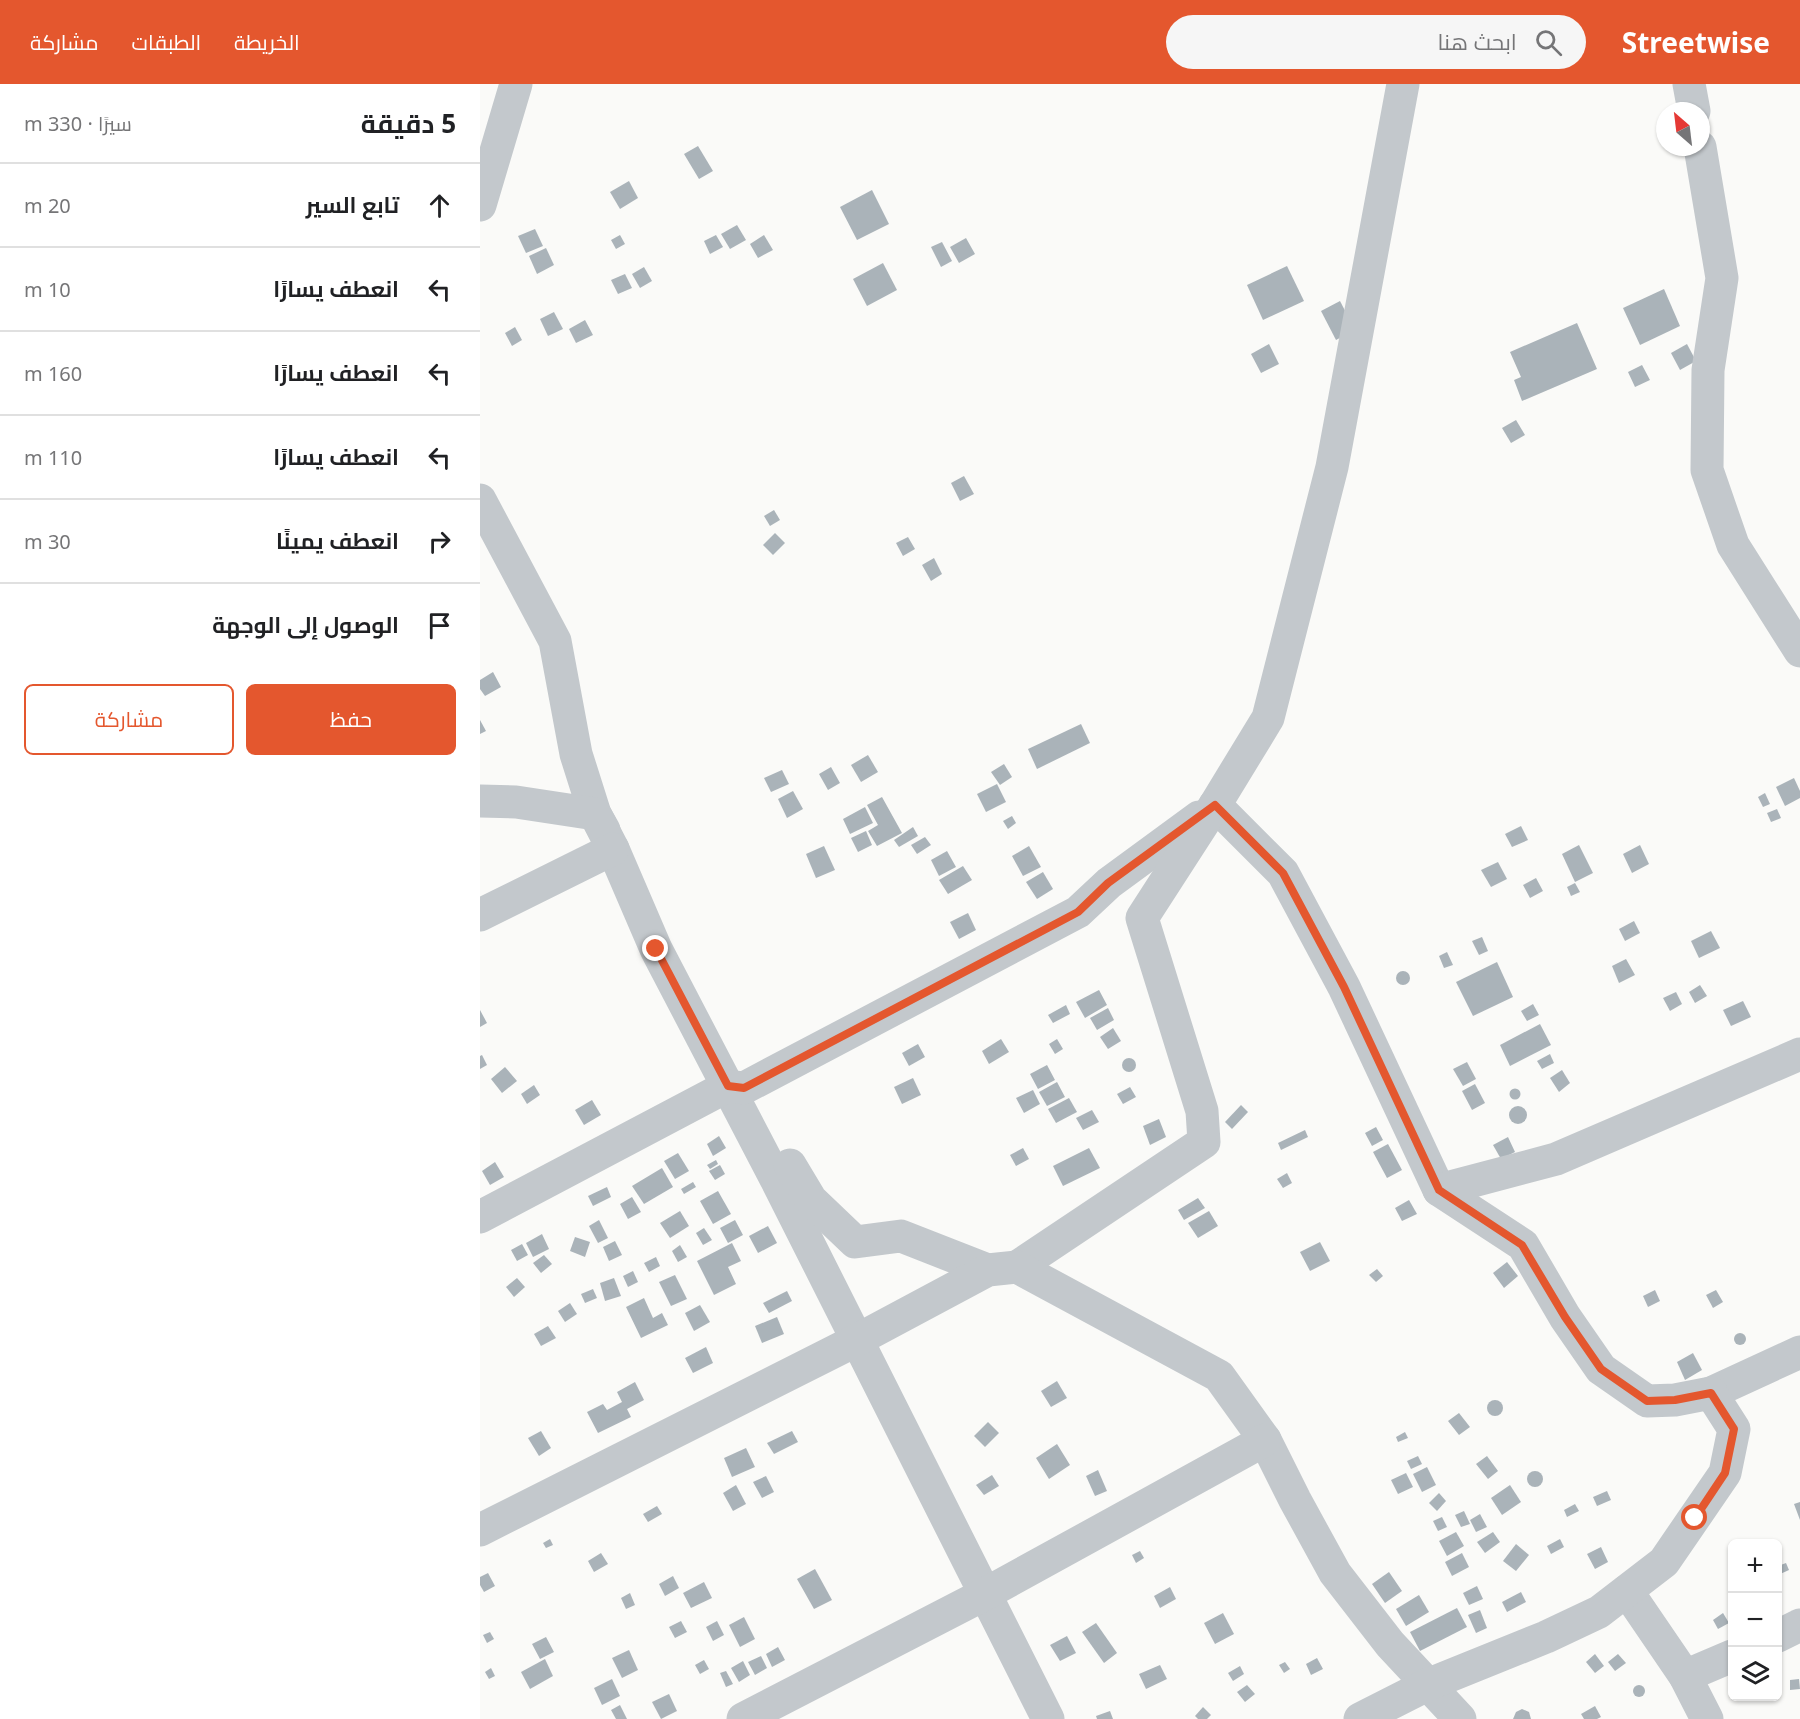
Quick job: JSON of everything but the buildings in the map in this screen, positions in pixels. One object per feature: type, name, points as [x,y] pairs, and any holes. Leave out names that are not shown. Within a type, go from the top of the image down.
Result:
[{"type":"street","points":[[480,205],[516,84]]},
{"type":"street","points":[[480,1530],[1003,1269],[1204,1142],[1202,1111],[1142,918],[1269,717],[1332,467],[1403,84]]},
{"type":"street","points":[[1689,84],[1692,102]]},
{"type":"street","points":[[1702,156],[1722,278],[1708,370],[1707,470],[1733,545],[1800,651]]},
{"type":"street","points":[[480,500],[555,641],[576,754],[595,814],[613,849],[656,949],[736,1087],[811,1200],[855,1242],[901,1236],[1003,1269],[1219,1376],[1265,1440],[1335,1573],[1390,1644],[1460,1719]]},
{"type":"street","points":[[480,801],[516,802],[595,814]]},
{"type":"street","points":[[480,1217],[1078,912],[1108,883],[1215,805]]},
{"type":"street","points":[[1215,805],[1283,873],[1344,987],[1439,1190],[1522,1245],[1565,1317],[1601,1369],[1647,1401],[1675,1400],[1711,1393],[1800,1352]]},
{"type":"street","points":[[595,814],[726,1043],[736,1087],[776,1179],[1048,1719]]},
{"type":"street","points":[[480,915],[613,849]]},
{"type":"street","points":[[1439,1190],[1556,1159],[1800,1054]]},
{"type":"street","points":[[1360,1719],[1427,1685],[1599,1612],[1664,1562],[1725,1473],[1734,1429],[1711,1393]]},
{"type":"street","points":[[743,1719],[985,1594],[1265,1440]]},
{"type":"street","points":[[1627,1591],[1685,1676],[1707,1719]]},
{"type":"street","points":[[1782,1634],[1800,1625]]},
{"type":"street","points":[[1685,1676],[1728,1658]]},
{"type":"route","points":[[656,949],[728,1086],[744,1088],[1078,912],[1108,883],[1215,805],[1283,873],[1344,987],[1439,1190],[1522,1245],[1565,1317],[1601,1369],[1647,1401],[1675,1400],[1711,1393],[1734,1429],[1725,1473],[1695,1518]]}]
